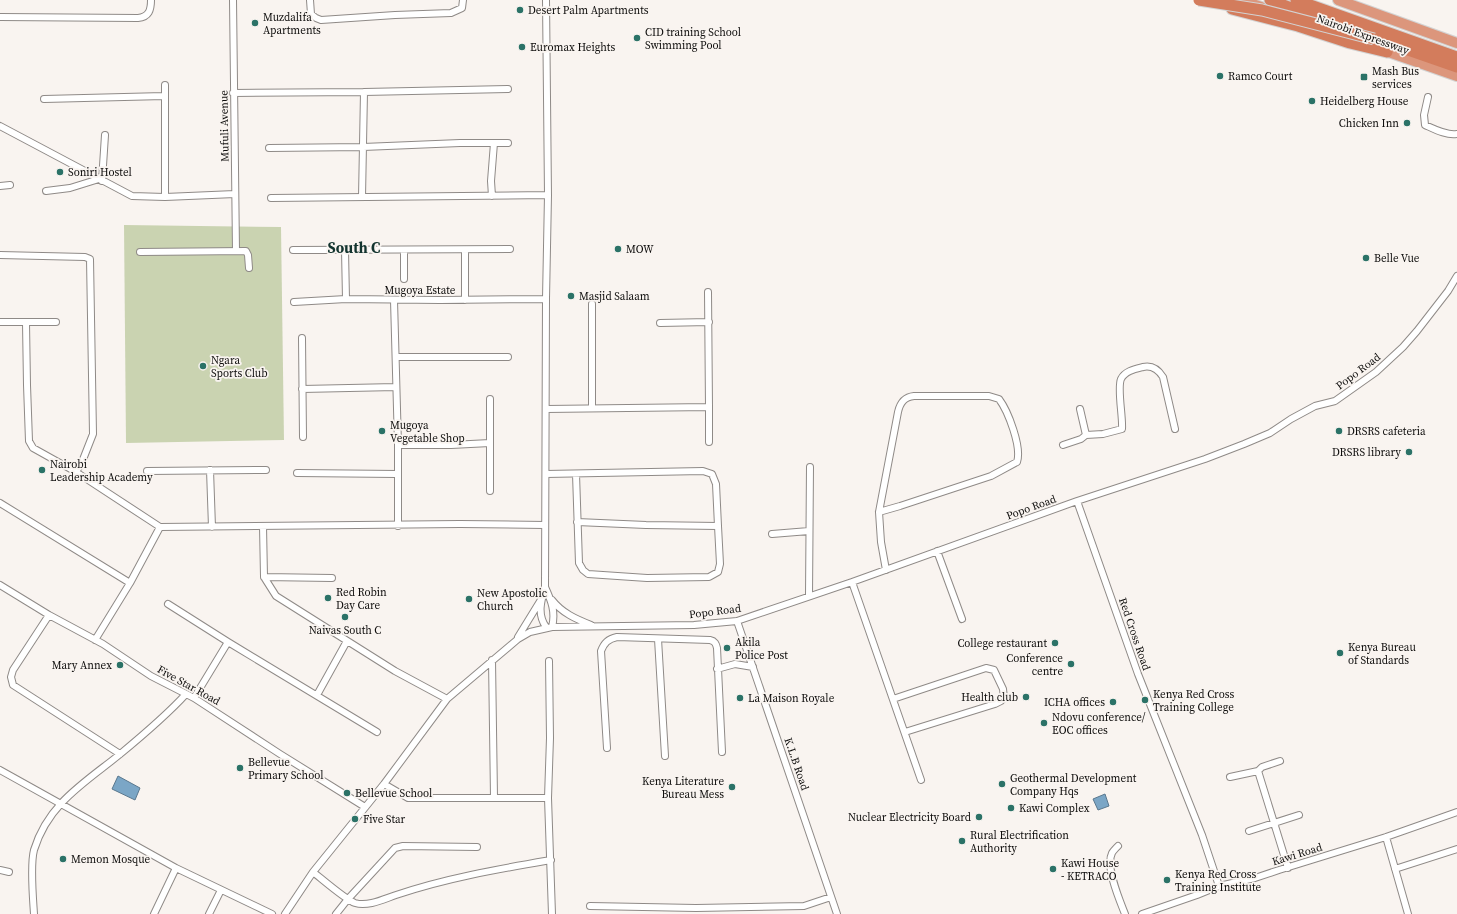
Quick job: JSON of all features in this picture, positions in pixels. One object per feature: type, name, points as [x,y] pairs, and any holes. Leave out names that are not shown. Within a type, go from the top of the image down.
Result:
[{"type":"highway","points":[[1200,0],[1262,10],[1374,39]]},
{"type":"highway","points":[[1200,0],[1265,19],[1298,26],[1350,43],[1387,52]]},
{"type":"highway","points":[[1242,0],[1457,76]]},
{"type":"highway","name":"Nairobi Expressway","points":[[1270,0],[1374,39],[1457,67]]},
{"type":"highway","name":"Nairobi Expressway","points":[[1296,0],[1457,57]]},
{"type":"highway","points":[[1338,0],[1457,43]]},
{"type":"street","points":[[0,17],[138,18],[143,17],[150,10],[151,0]]},
{"type":"street","name":"Mufuli Avenue","points":[[233,0],[236,251]]},
{"type":"street","points":[[310,0],[312,14],[321,20],[450,13],[462,8],[464,0]]},
{"type":"street","points":[[546,0],[548,195],[546,299],[545,587],[540,613],[543,622],[549,627],[554,617],[550,597]]},
{"type":"street","points":[[164,197],[165,85]]},
{"type":"street","points":[[233,93],[508,89]]},
{"type":"street","points":[[362,197],[364,92]]},
{"type":"street","points":[[44,99],[164,96]]},
{"type":"street","points":[[1428,97],[1424,115],[1425,124],[1440,132],[1454,135],[1457,134]]},
{"type":"street","points":[[0,126],[132,196],[164,197],[235,194]]},
{"type":"street","points":[[101,180],[105,135]]},
{"type":"street","points":[[492,196],[491,181],[494,143]]},
{"type":"street","points":[[269,148],[508,143]]},
{"type":"street","points":[[46,191],[70,188],[101,180]]},
{"type":"street","points":[[0,186],[10,186]]},
{"type":"street","points":[[271,198],[548,195]]},
{"type":"street","points":[[293,250],[510,249]]},
{"type":"street","points":[[344,250],[346,299]]},
{"type":"street","points":[[404,250],[404,280]]},
{"type":"street","points":[[465,250],[465,300]]},
{"type":"street","points":[[140,252],[246,251],[248,253],[248,268]]},
{"type":"street","points":[[0,255],[85,257],[89,258],[91,261],[93,434],[82,462],[76,472]]},
{"type":"street","name":"Popo Road","points":[[516,640],[530,632],[549,627],[694,625],[737,621],[886,570],[1077,501],[1205,459],[1244,444],[1270,433],[1291,419],[1315,406],[1335,401],[1376,372],[1403,347],[1417,331],[1448,291],[1457,276]]},
{"type":"street","points":[[708,292],[709,442]]},
{"type":"street","name":"Mugoya Estate","points":[[294,302],[346,299],[546,299]]},
{"type":"street","points":[[394,300],[398,445],[398,526]]},
{"type":"street","points":[[592,304],[592,408]]},
{"type":"street","points":[[0,322],[56,322]]},
{"type":"street","points":[[660,323],[709,322]]},
{"type":"street","points":[[26,323],[29,441],[34,448],[76,472],[160,528],[460,524],[545,525]]},
{"type":"street","points":[[302,338],[303,437]]},
{"type":"street","points":[[396,357],[508,357]]},
{"type":"street","points":[[1063,444],[1082,439],[1086,435],[1103,434],[1122,429],[1120,384],[1122,378],[1129,371],[1147,366],[1153,367],[1160,371],[1163,377],[1175,428]]},
{"type":"street","points":[[302,389],[396,387]]},
{"type":"street","points":[[879,512],[991,476],[1018,462],[1019,453],[1015,439],[1008,416],[999,399],[989,396],[910,396],[903,400],[899,406],[879,512],[881,542],[886,570]]},
{"type":"street","points":[[490,399],[490,491]]},
{"type":"street","points":[[546,409],[709,407]]},
{"type":"street","points":[[1080,409],[1086,435]]},
{"type":"street","points":[[398,445],[490,443]]},
{"type":"street","points":[[809,596],[808,531],[810,467]]},
{"type":"street","points":[[210,470],[212,527]]},
{"type":"street","points":[[147,471],[266,470]]},
{"type":"street","points":[[546,474],[707,471],[712,474],[716,484],[720,564],[718,572],[709,577],[647,578],[588,574],[583,570],[579,563],[576,474]]},
{"type":"street","points":[[297,473],[397,474]]},
{"type":"street","name":"Red Cross Road","points":[[1077,501],[1138,674],[1202,835],[1219,886]]},
{"type":"street","points":[[0,503],[130,583]]},
{"type":"street","points":[[577,522],[718,526]]},
{"type":"street","points":[[263,526],[264,577],[276,596],[395,671],[447,699]]},
{"type":"street","points":[[95,640],[130,583],[160,528]]},
{"type":"street","points":[[772,534],[808,531]]},
{"type":"street","points":[[937,551],[962,619]]},
{"type":"street","points":[[264,577],[332,578]]},
{"type":"street","points":[[852,582],[921,780]]},
{"type":"street","name":"Five Star Road","points":[[0,585],[49,615],[95,640],[151,676],[194,698],[365,807]]},
{"type":"street","points":[[545,587],[556,605],[566,614],[596,626]]},
{"type":"street","points":[[285,914],[313,872],[384,784],[447,699],[516,640],[542,598]]},
{"type":"street","points":[[168,604],[228,642],[378,732]]},
{"type":"street","points":[[49,615],[13,670],[11,681],[13,685],[120,754]]},
{"type":"street","name":"K.L.B Road","points":[[737,621],[837,914]]},
{"type":"street","points":[[606,748],[601,652],[604,643],[617,637],[713,641],[717,648],[722,752]]},
{"type":"street","points":[[658,639],[665,756]]},
{"type":"street","points":[[317,695],[347,641]]},
{"type":"street","points":[[194,698],[228,642]]},
{"type":"street","points":[[492,660],[494,797]]},
{"type":"street","points":[[549,661],[550,738],[548,798],[552,914]]},
{"type":"street","points":[[717,668],[735,664],[753,667]]},
{"type":"street","points":[[893,699],[986,668],[994,670],[1003,689],[1004,698],[995,704],[904,732]]},
{"type":"street","points":[[34,914],[34,852],[47,821],[60,803],[120,754],[175,706],[186,694]]},
{"type":"street","points":[[1230,777],[1258,771],[1280,761]]},
{"type":"street","points":[[0,770],[176,868],[272,914]]},
{"type":"street","points":[[1258,771],[1288,868]]},
{"type":"street","points":[[384,784],[408,798],[548,798]]},
{"type":"street","name":"Kawi Road","points":[[1142,914],[1219,886],[1255,878],[1288,868],[1386,837],[1457,812]]},
{"type":"street","points":[[1249,831],[1299,815]]},
{"type":"street","points":[[1386,837],[1408,914]]},
{"type":"street","points":[[336,914],[395,848],[403,846],[477,847]]},
{"type":"street","points":[[1118,846],[1111,854],[1111,874],[1125,914]]},
{"type":"street","points":[[1395,869],[1457,849]]},
{"type":"street","points":[[313,872],[354,903],[364,904],[414,889],[502,868],[551,860]]},
{"type":"street","points":[[154,914],[176,868]]},
{"type":"street","points":[[0,870],[9,872]]},
{"type":"street","points":[[209,914],[221,890]]},
{"type":"street","points":[[590,906],[696,911],[804,906],[831,897]]},
{"type":"green space","points":[[124,225],[281,227],[284,440],[126,443]]},
{"type":"water","points":[[118,776],[140,788],[135,800],[112,789]]},
{"type":"water","points":[[1105,794],[1109,806],[1098,810],[1093,799]]},
{"type":"place","name":"Desert Palm Apartments","points":[[520,10]]},
{"type":"place","name":"Muzdalifa Apartments","points":[[255,23]]},
{"type":"place","name":"CID training School Swimming Pool","points":[[637,38]]},
{"type":"place","name":"Euromax Heights","points":[[522,47]]},
{"type":"place","name":"Ramco Court","points":[[1220,76]]},
{"type":"place","name":"Mash Bus services","points":[[1364,77]]},
{"type":"place","name":"Heidelberg House","points":[[1312,101]]},
{"type":"place","name":"Chicken Inn","points":[[1407,123]]},
{"type":"place","name":"Soniri Hostel","points":[[60,172]]},
{"type":"place","name":"MOW","points":[[618,249]]},
{"type":"place","name":"Belle Vue","points":[[1366,258]]},
{"type":"place","name":"Masjid Salaam","points":[[571,296]]},
{"type":"place","name":"Ngara Sports Club","points":[[203,366]]},
{"type":"place","name":"Mugoya Vegetable Shop","points":[[382,431]]},
{"type":"place","name":"DRSRS cafeteria","points":[[1339,431]]},
{"type":"place","name":"DRSRS library","points":[[1409,452]]},
{"type":"place","name":"Nairobi Leadership Academy","points":[[42,470]]},
{"type":"place","name":"Red Robin Day Care","points":[[328,598]]},
{"type":"place","name":"New Apostolic Church","points":[[469,599]]},
{"type":"place","name":"Naivas South C","points":[[345,617]]},
{"type":"place","name":"College restaurant","points":[[1055,643]]},
{"type":"place","name":"Akila Police Post","points":[[727,648]]},
{"type":"place","name":"Kenya Bureau of Standards","points":[[1340,653]]},
{"type":"place","name":"Conference centre","points":[[1071,664]]},
{"type":"place","name":"Mary Annex","points":[[120,665]]},
{"type":"place","name":"Health club","points":[[1026,697]]},
{"type":"place","name":"La Maison Royale","points":[[740,698]]},
{"type":"place","name":"Kenya Red Cross Training College","points":[[1145,700]]},
{"type":"place","name":"ICHA offices","points":[[1113,702]]},
{"type":"place","name":"Ndovu conference/ EOC offices","points":[[1044,723]]},
{"type":"place","name":"Bellevue Primary School","points":[[240,768]]},
{"type":"place","name":"Geothermal Development Company Hqs","points":[[1002,784]]},
{"type":"place","name":"Kenya Literature Bureau Mess","points":[[732,787]]},
{"type":"place","name":"Bellevue School","points":[[347,793]]},
{"type":"place","name":"Kawi Complex","points":[[1011,808]]},
{"type":"place","name":"Nuclear Electricity Board","points":[[979,817]]},
{"type":"place","name":"Five Star","points":[[355,819]]},
{"type":"place","name":"Rural Electrification Authority","points":[[962,841]]},
{"type":"place","name":"Memon Mosque","points":[[63,859]]},
{"type":"place","name":"Kawi House - KETRACO","points":[[1053,869]]},
{"type":"place","name":"Kenya Red Cross Training Institute","points":[[1167,880]]},
{"type":"district","name":"South C","points":[[354,248]]}]
